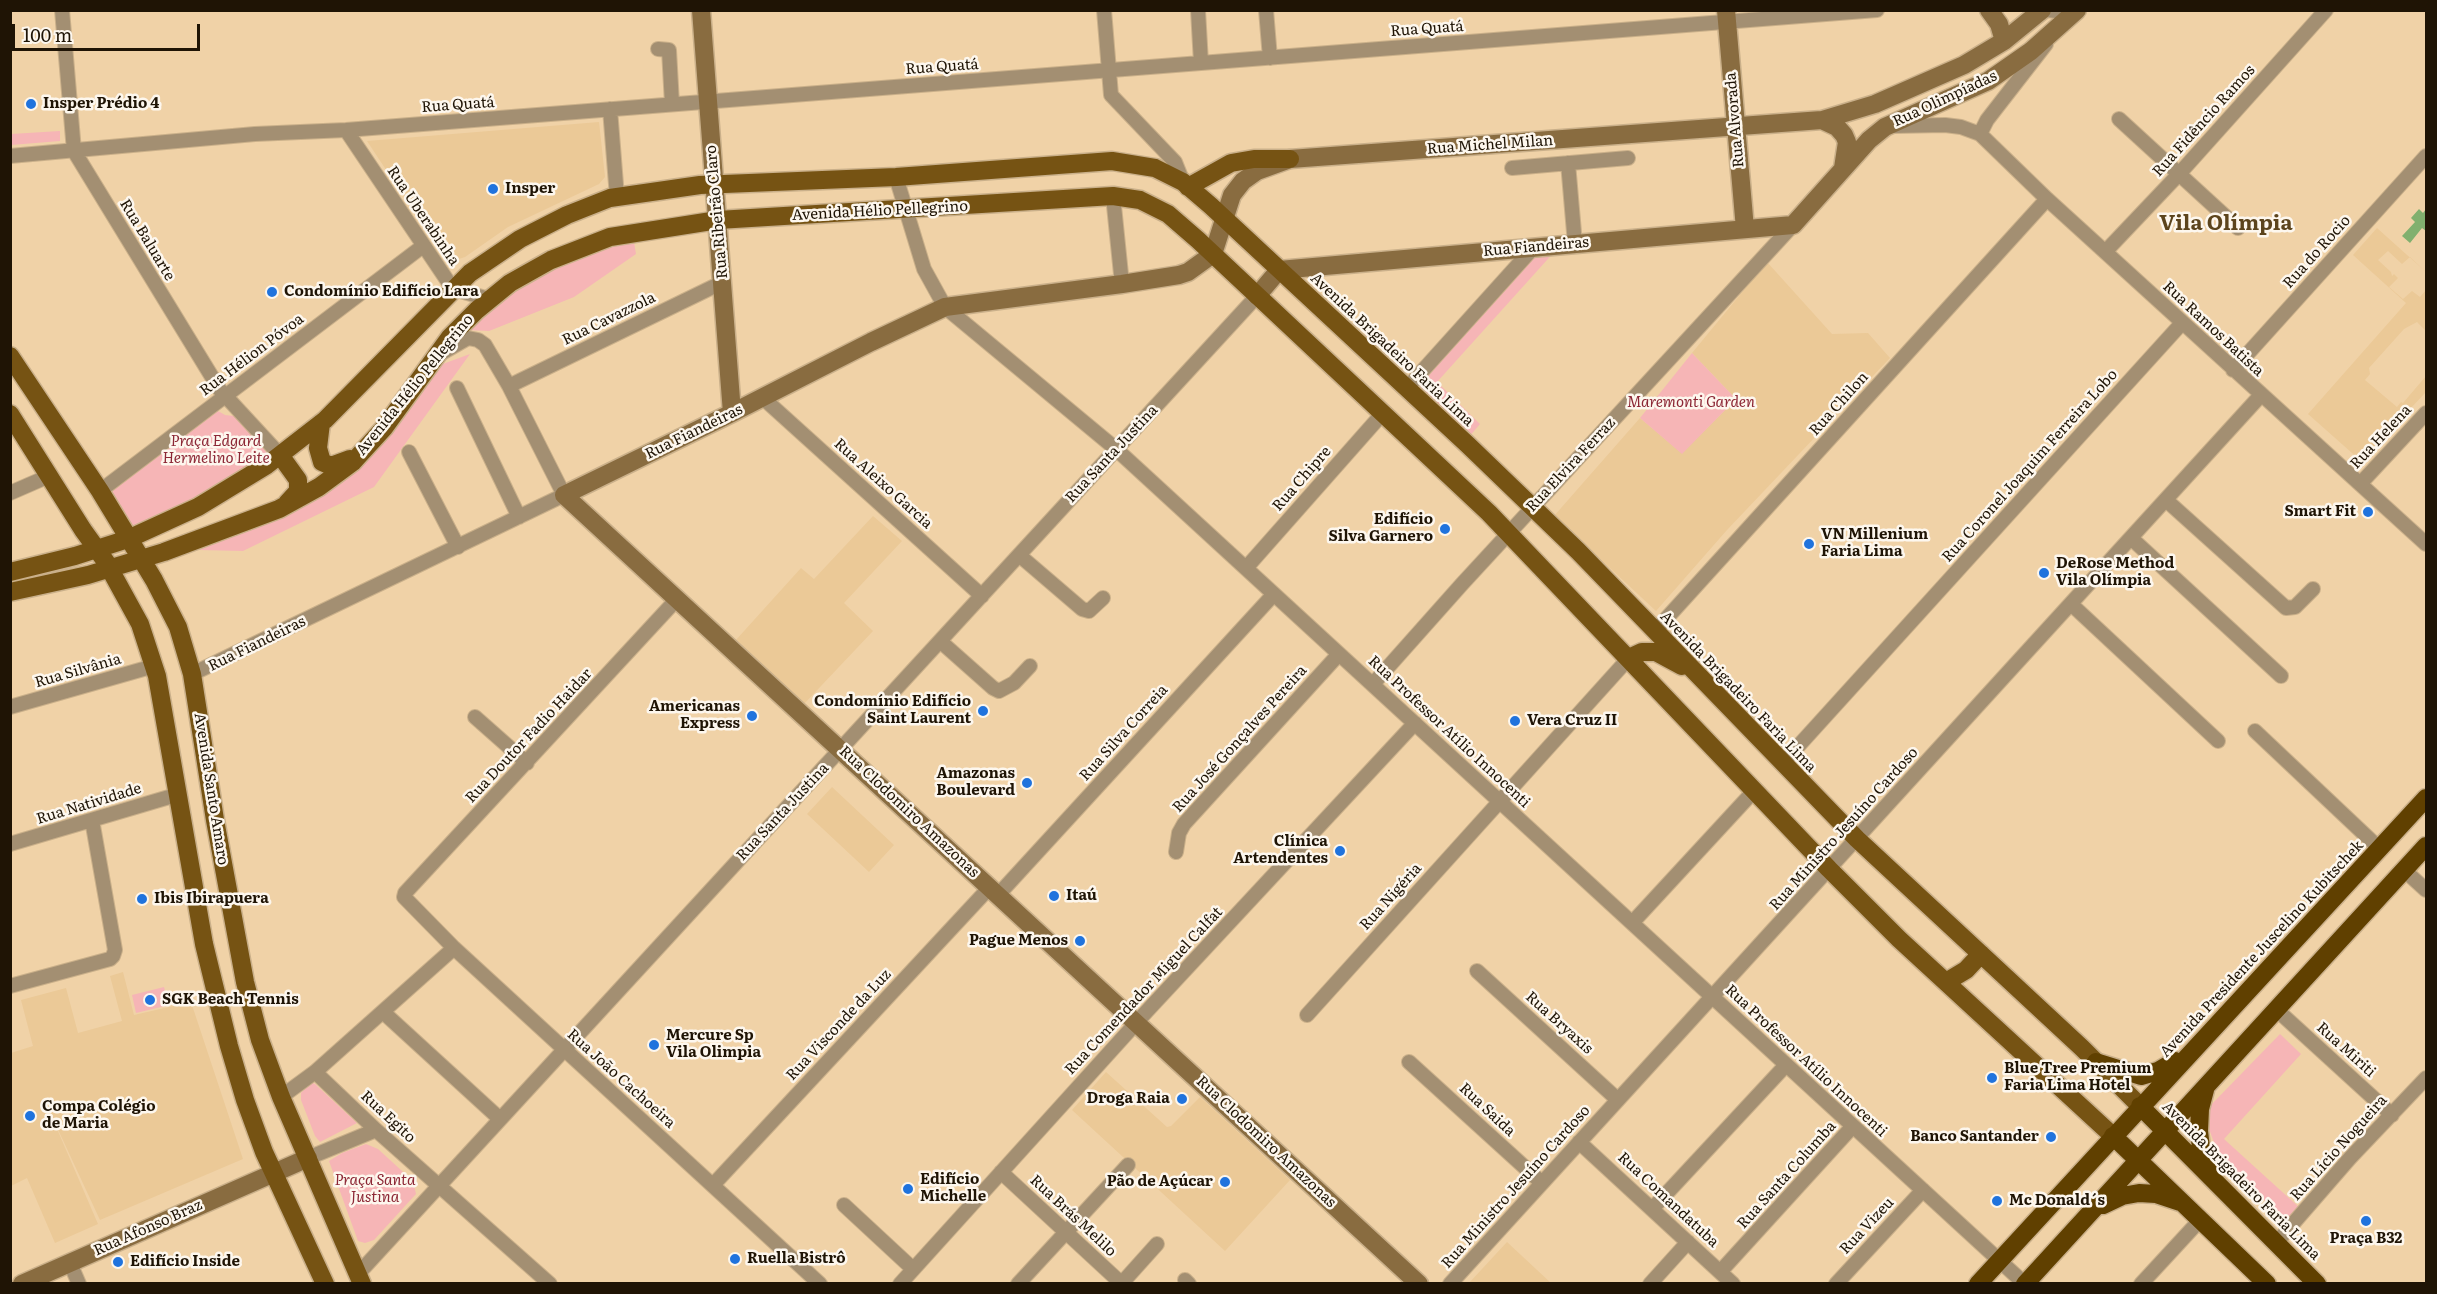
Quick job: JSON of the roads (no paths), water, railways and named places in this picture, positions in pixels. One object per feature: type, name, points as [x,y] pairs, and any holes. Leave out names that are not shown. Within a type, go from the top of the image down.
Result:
[{"type":"highway","name":"Avenida Presidente Juscelino Kubitschek","points":[[1978,1284],[2189,1052],[2427,798]]},
{"type":"highway","points":[[2025,1284],[2427,846]]},
{"type":"highway","points":[[2096,1062],[2141,1076],[2158,1071],[2189,1052]]},
{"type":"highway","points":[[2206,1088],[2200,1109],[2199,1131],[2207,1165],[2215,1180]]},
{"type":"highway","name":"Avenida Brigadeiro Faria Lima","points":[[2140,1106],[2317,1284]]},
{"type":"highway","points":[[2113,1136],[2263,1280],[2271,1279],[2276,1284]]},
{"type":"highway","points":[[2091,1212],[2122,1196],[2139,1193],[2164,1196],[2187,1206]]},
{"type":"main road","points":[[1186,184],[1231,163],[1254,159],[1290,159]]},
{"type":"main road","name":"Avenida Brigadeiro Faria Lima","points":[[896,177],[1112,161],[1155,168],[1186,184],[1407,387],[1532,507],[1857,839],[2096,1062],[2140,1106]]},
{"type":"main road","points":[[10,572],[75,556],[128,539],[198,507],[280,455],[321,423],[470,273],[520,239],[567,215],[617,197],[715,184],[896,177]]},
{"type":"main road","points":[[1113,196],[1140,200],[1158,207],[1213,254],[1383,413],[1508,533],[1829,869],[1946,982],[2113,1136]]},
{"type":"main road","name":"Avenida Hélio Pellegrino","points":[[10,592],[141,559],[279,509],[319,487],[361,454],[384,428],[456,329],[489,300],[510,283],[551,260],[610,237],[718,220],[1113,196]]},
{"type":"main road","name":"Avenida Santo Amaro","points":[[10,356],[100,491],[154,580],[178,627],[192,674],[215,820],[245,982],[260,1040],[281,1097],[360,1279]]},
{"type":"main road","points":[[10,414],[82,530],[98,548],[140,624],[154,666],[176,795],[214,990],[245,1100],[273,1173],[326,1284]]},
{"type":"main road","points":[[321,423],[318,453],[326,465],[335,465],[361,454]]},
{"type":"main road","points":[[279,509],[295,496],[298,486],[296,474],[280,455]]},
{"type":"main road","points":[[1629,658],[1642,652],[1656,652],[1695,673]]},
{"type":"main road","points":[[1946,982],[1966,970],[1981,954]]},
{"type":"street","name":"Rua Baluarte","points":[[62,10],[74,151],[225,396],[280,455]]},
{"type":"street","name":"Rua Ribeirão Claro","points":[[701,10],[732,413]]},
{"type":"street","points":[[1104,10],[1109,92],[1113,99],[1175,162],[1186,184]]},
{"type":"street","points":[[1198,10],[1201,63]]},
{"type":"street","points":[[1266,10],[1270,58]]},
{"type":"street","name":"Rua Quatá","points":[[10,156],[255,134],[346,130],[1270,58],[1726,16],[1877,10]]},
{"type":"street","points":[[1989,10],[1999,24],[2004,41]]},
{"type":"street","name":"Rua Olimpíadas","points":[[1822,120],[1875,104],[1919,87],[1964,65],[2004,41],[2042,10]]},
{"type":"street","points":[[2047,10],[2075,12]]},
{"type":"street","name":"Rua Fidêncio Ramos","points":[[2105,252],[2179,174],[2326,10]]},
{"type":"street","name":"Rua Olimpíadas","points":[[1843,168],[1885,127],[1988,81],[2013,65],[2075,12]]},
{"type":"street","name":"Rua Alvorada","points":[[1726,16],[1745,229]]},
{"type":"street","points":[[1980,134],[1996,108],[2036,59],[2056,29]]},
{"type":"street","points":[[658,49],[669,50],[672,104]]},
{"type":"street","points":[[1961,127],[1996,108]]},
{"type":"street","points":[[610,109],[617,197]]},
{"type":"street","points":[[2119,119],[2238,228]]},
{"type":"street","points":[[1822,120],[1837,127],[1844,135],[1847,142],[1843,168]]},
{"type":"street","name":"Rua Michel Milan","points":[[1213,254],[1232,195],[1242,181],[1257,171],[1290,159],[1822,120]]},
{"type":"street","name":"Rua Ramos Batista","points":[[1885,127],[1925,124],[1961,127],[1980,134],[2047,199],[2233,370],[2427,544]]},
{"type":"street","name":"Rua Uberabinha","points":[[346,130],[453,289],[489,300]]},
{"type":"street","name":"Rua do Rocio","points":[[2233,370],[2427,156]]},
{"type":"street","points":[[1512,168],[1628,158]]},
{"type":"street","points":[[1568,163],[1575,244]]},
{"type":"street","name":"Rua Elvira Ferraz","points":[[1373,684],[1508,533],[1843,168]]},
{"type":"street","name":"Rua Professor Atílio Innocenti","points":[[896,177],[924,269],[945,307],[1116,449],[2025,1284]]},
{"type":"street","points":[[1113,196],[1122,284]]},
{"type":"street","name":"Rua Chilon","points":[[1655,631],[2047,199]]},
{"type":"street","name":"Rua Fiandeiras","points":[[1279,270],[1793,225]]},
{"type":"street","name":"Rua Hélion Póvoa","points":[[100,491],[423,246]]},
{"type":"street","points":[[1407,387],[1534,247]]},
{"type":"street","name":"Rua Fiandeiras","points":[[192,674],[519,517],[945,307],[1179,275],[1196,267],[1213,254]]},
{"type":"street","name":"Rua Santa Justina","points":[[360,1279],[500,1119],[1279,270]]},
{"type":"street","name":"Rua Cavazzola","points":[[509,386],[723,282]]},
{"type":"street","name":"Rua Coronel Joaquim Ferreira Lobo","points":[[1782,764],[2182,323]]},
{"type":"street","name":"Rua Clodomiro Amazonas","points":[[435,356],[468,338],[478,340],[492,353],[564,495],[1419,1284]]},
{"type":"street","points":[[457,388],[519,517]]},
{"type":"street","name":"Rua Ministro Jesuíno Cardoso","points":[[1450,1284],[2261,395]]},
{"type":"street","name":"Rua Aleixo Garcia","points":[[763,398],[982,596]]},
{"type":"street","name":"Rua Chipre","points":[[1246,568],[1383,413]]},
{"type":"street","name":"Rua Helena","points":[[2360,484],[2427,413]]},
{"type":"street","points":[[409,452],[458,546]]},
{"type":"street","points":[[10,493],[49,476]]},
{"type":"street","points":[[2166,500],[2286,608],[2295,607],[2313,589]]},
{"type":"street","points":[[2131,538],[2281,676]]},
{"type":"street","points":[[1019,555],[1082,609],[1089,611],[1103,598]]},
{"type":"street","name":"Rua Silva Correia","points":[[994,891],[1274,594]]},
{"type":"street","name":"Rua Doutor Fadio Haidar","points":[[404,895],[678,599]]},
{"type":"street","points":[[2071,604],[2218,741]]},
{"type":"street","points":[[940,641],[999,691],[1014,683],[1030,666]]},
{"type":"street","name":"Rua José Gonçalves Pereira","points":[[1176,852],[1179,833],[1184,824],[1339,654]]},
{"type":"street","points":[[1499,801],[1629,658]]},
{"type":"street","name":"Rua Silvânia","points":[[10,707],[154,666]]},
{"type":"street","points":[[475,717],[527,763]]},
{"type":"street","name":"Rua Comendador Miguel Calfat","points":[[900,1284],[1136,1024],[1415,723]]},
{"type":"street","points":[[2255,731],[2380,849]]},
{"type":"street","points":[[1632,923],[1753,792]]},
{"type":"street","name":"Rua Natividade","points":[[10,844],[176,795]]},
{"type":"street","name":"Rua Nigéria","points":[[1307,1015],[1499,801]]},
{"type":"street","points":[[10,986],[113,956],[115,950],[92,820]]},
{"type":"street","points":[[2404,870],[2427,890]]},
{"type":"street","name":"Rua Visconde da Luz","points":[[713,1185],[994,891]]},
{"type":"street","name":"Rua João Cachoeira","points":[[404,895],[405,901],[454,948],[820,1284]]},
{"type":"street","points":[[281,1097],[315,1072],[454,948]]},
{"type":"street","name":"Rua Bryaxis","points":[[1477,971],[1618,1100]]},
{"type":"street","name":"Rua Miriti","points":[[2277,1010],[2392,1115]]},
{"type":"street","points":[[383,1012],[500,1119]]},
{"type":"street","name":"Rua Saida","points":[[1409,1062],[1542,1183]]},
{"type":"street","points":[[1653,1208],[1786,1065]]},
{"type":"street","name":"Rua Egito","points":[[315,1072],[376,1130],[550,1284]]},
{"type":"street","name":"Rua Lício Nogueira","points":[[2277,1242],[2350,1158],[2427,1078]]},
{"type":"street","name":"Rua Santa Columba","points":[[1720,1272],[1853,1126]]},
{"type":"street","points":[[308,1158],[376,1130]]},
{"type":"street","name":"Rua Comandatuba","points":[[1579,1142],[1734,1284]]},
{"type":"street","name":"Rua Afonso Braz","points":[[22,1284],[308,1158]]},
{"type":"street","points":[[1018,1284],[1128,1165]]},
{"type":"street","name":"Rua Brás Melilo","points":[[1001,1172],[1122,1283]]},
{"type":"street","name":"Rua Vizeu","points":[[1836,1284],[1923,1190]]},
{"type":"street","points":[[844,1205],[913,1269]]},
{"type":"street","points":[[2141,1284],[2201,1219]]},
{"type":"street","points":[[1650,1284],[1688,1242]]},
{"type":"street","points":[[1122,1283],[1157,1244]]},
{"type":"street","points":[[70,1263],[79,1284]]},
{"type":"place","name":"Insper Prédio 4","points":[[31,104]]},
{"type":"place","name":"Insper","points":[[493,189]]},
{"type":"place","name":"Condomínio Edifício Lara","points":[[272,292]]},
{"type":"place","name":"Smart Fit","points":[[2368,512]]},
{"type":"place","name":"Edifício Silva Garnero","points":[[1445,529]]},
{"type":"place","name":"VN Millenium Faria Lima","points":[[1809,544]]},
{"type":"place","name":"DeRose Method Vila Olímpia","points":[[2044,573]]},
{"type":"place","name":"Condomínio Edifício Saint Laurent","points":[[983,711]]},
{"type":"place","name":"Americanas Express","points":[[752,716]]},
{"type":"place","name":"Vera Cruz II","points":[[1515,721]]},
{"type":"place","name":"Amazonas Boulevard","points":[[1027,783]]},
{"type":"place","name":"Clínica Artendentes","points":[[1340,851]]},
{"type":"place","name":"Itaú","points":[[1054,896]]},
{"type":"place","name":"Ibis Ibirapuera","points":[[142,899]]},
{"type":"place","name":"Pague Menos","points":[[1080,941]]},
{"type":"place","name":"SGK Beach Tennis","points":[[150,1000]]},
{"type":"place","name":"Mercure Sp Vila Olimpia","points":[[654,1045]]},
{"type":"place","name":"Blue Tree Premium Faria Lima Hotel","points":[[1992,1078]]},
{"type":"place","name":"Droga Raia","points":[[1182,1099]]},
{"type":"place","name":"Compa Colégio de Maria","points":[[30,1116]]},
{"type":"place","name":"Banco Santander","points":[[2051,1137]]},
{"type":"place","name":"Pão de Açúcar","points":[[1225,1182]]},
{"type":"place","name":"Edifício Michelle","points":[[908,1189]]},
{"type":"place","name":"Mc Donald´s","points":[[1997,1201]]},
{"type":"place","name":"Praça B32","points":[[2366,1221]]},
{"type":"place","name":"Ruella Bistrô","points":[[735,1259]]},
{"type":"place","name":"Edifício Inside","points":[[118,1262]]},
{"type":"district","name":"Vila Olímpia","points":[[2226,224]]},
{"type":"park label","name":"Maremonti Garden","points":[[1691,403]]},
{"type":"park label","name":"Praça Edgard Hermelino Leite","points":[[216,450]]},
{"type":"park label","name":"Praça Santa Justina","points":[[375,1190]]}]
